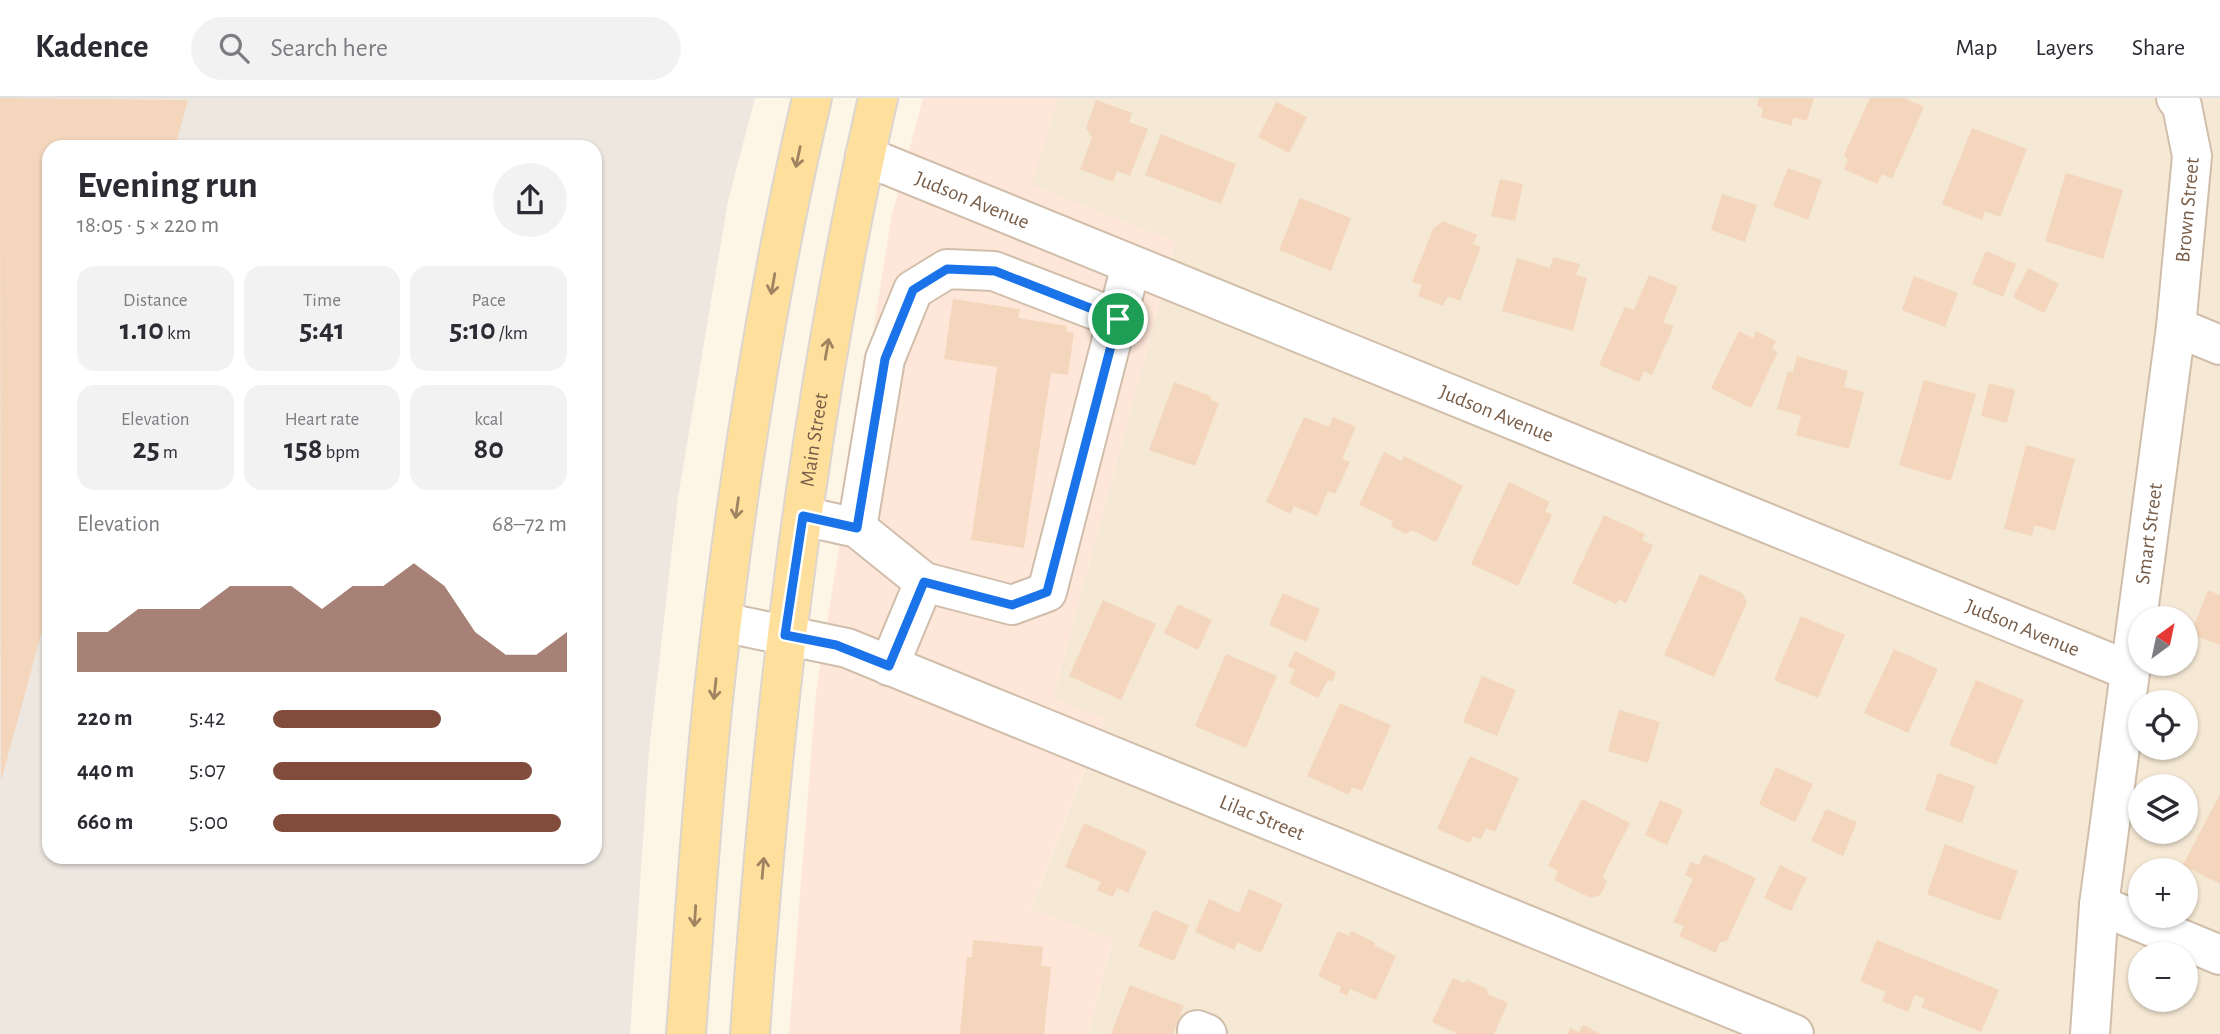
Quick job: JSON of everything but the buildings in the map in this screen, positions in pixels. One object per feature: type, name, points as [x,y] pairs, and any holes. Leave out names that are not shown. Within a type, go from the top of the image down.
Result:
[{"type":"main road","points":[[686,1034],[722,621],[761,351],[812,98]]},
{"type":"main road","name":"Main Street","points":[[750,1034],[785,635],[827,352],[878,98]]},
{"type":"street","name":"Brown Street","points":[[2176,98],[2182,106],[2192,156],[2176,327]]},
{"type":"street","name":"Judson Avenue","points":[[865,156],[2128,670]]},
{"type":"street","points":[[803,516],[857,528],[924,582],[1012,605],[1047,592],[1131,265]]},
{"type":"street","points":[[857,528],[885,359],[913,290],[947,269],[995,271],[1118,319]]},
{"type":"street","points":[[2176,327],[2220,345]]},
{"type":"street","name":"Smart Street","points":[[2139,606],[2176,327]]},
{"type":"street","points":[[889,666],[924,582]]},
{"type":"street","name":"Lilac Street","points":[[722,621],[836,645],[1794,1034]]},
{"type":"street","name":"Smart Street","points":[[2090,1034],[2099,905],[2129,676]]},
{"type":"street","points":[[2099,905],[2220,956]]},
{"type":"shaded area","points":[[0,98],[755,98],[728,201],[678,497],[649,751],[630,1034],[0,1034]]},
{"type":"shaded area","points":[[923,98],[1058,98],[1032,185],[1176,242],[1053,698],[1104,719],[1031,909],[1113,939],[1088,1034],[789,1034],[816,693],[891,219]]},
{"type":"shaded area","points":[[1058,98],[2220,98],[2220,1034],[1088,1034],[1113,940],[1031,910],[1104,720],[1053,698],[1176,242],[1031,185]]},
{"type":"route","points":[[947,269],[995,271],[1118,319],[1047,592],[1012,605],[924,582],[889,666],[847,648],[785,635],[803,516],[857,528],[885,359],[913,290],[947,269]]}]
